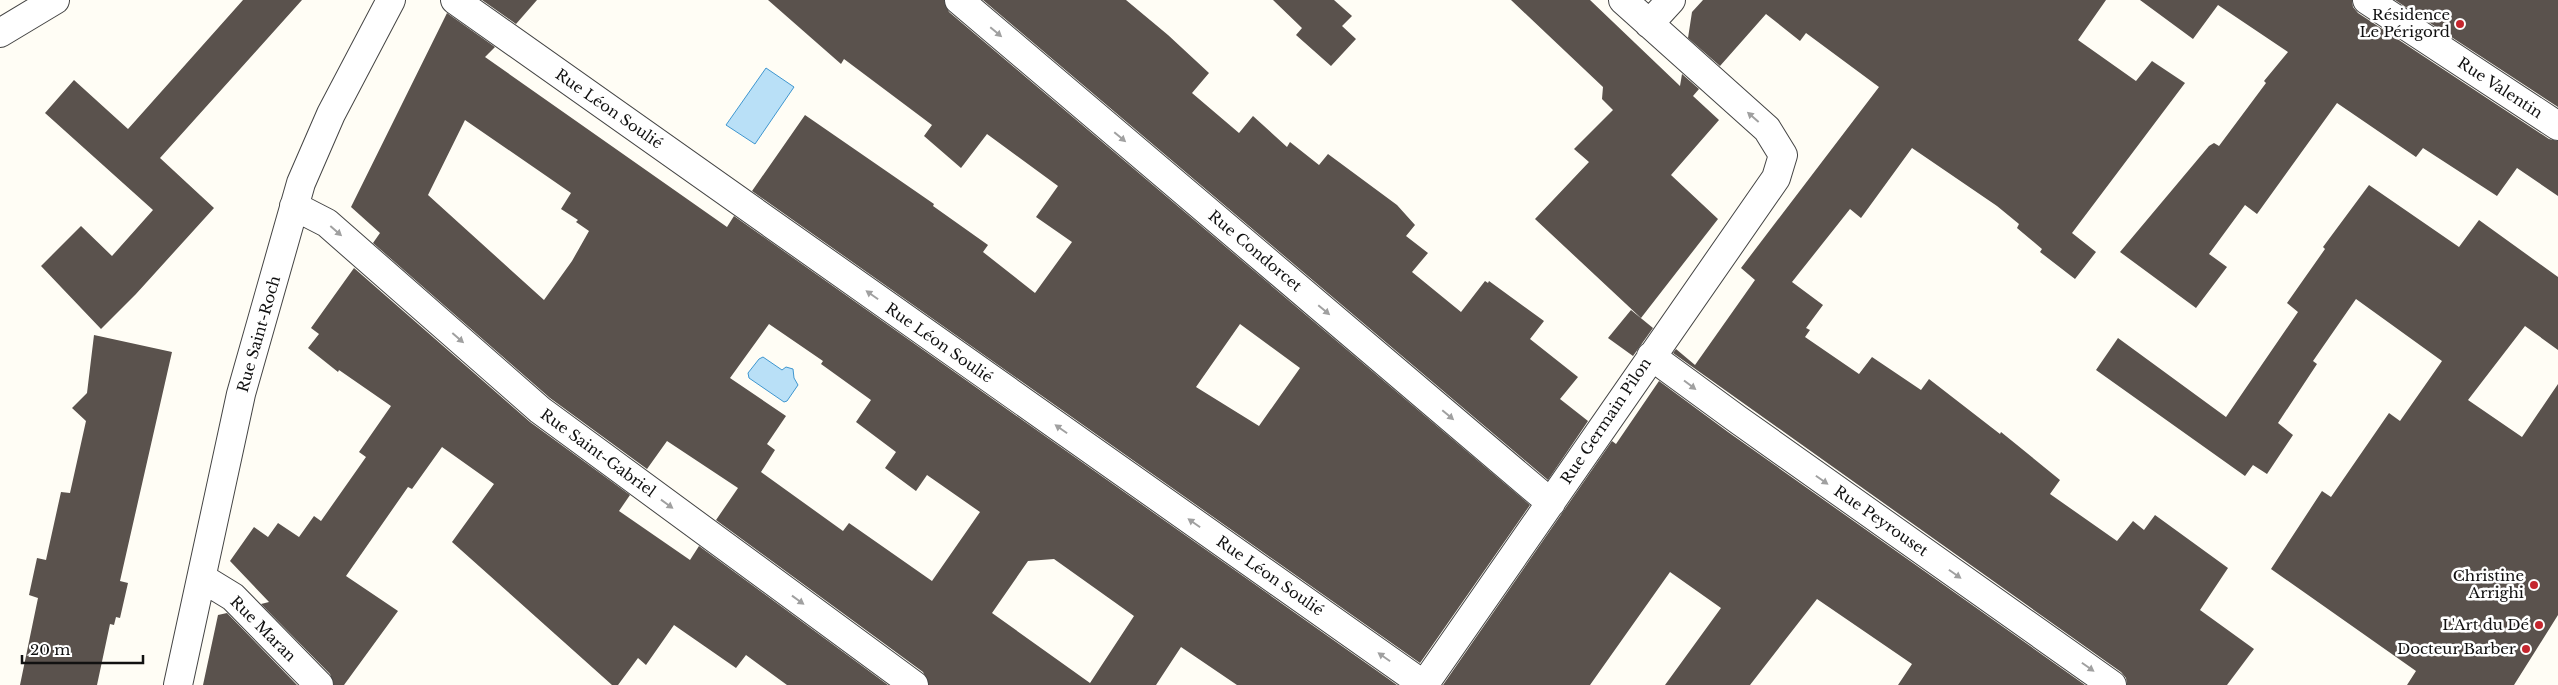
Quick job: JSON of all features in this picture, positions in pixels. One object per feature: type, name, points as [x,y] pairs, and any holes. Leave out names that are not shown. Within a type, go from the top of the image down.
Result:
[{"type":"street","points":[[0,33],[55,0]]},
{"type":"street","name":"Rue Saint-Roch","points":[[178,685],[241,394],[301,183],[331,114],[391,0]]},
{"type":"street","name":"Rue Léon Soulié","points":[[455,0],[1424,685]]},
{"type":"street","name":"Rue Condorcet","points":[[959,0],[1551,503]]},
{"type":"street","points":[[1623,0],[1649,24],[1671,0]]},
{"type":"street","name":"Rue Valentin","points":[[2367,0],[2558,126]]},
{"type":"street","name":"Rue Germain Pilon","points":[[1424,685],[1776,178],[1783,155],[1767,128],[1649,24]]},
{"type":"street","name":"Rue Saint-Gabriel","points":[[294,206],[327,223],[540,410],[914,685]]},
{"type":"street","name":"Rue Peyrouset","points":[[1651,356],[2112,685]]},
{"type":"street","name":"Rue Maran","points":[[202,578],[233,596],[319,685]]},
{"type":"water","points":[[766,68],[794,87],[755,144],[726,125]]},
{"type":"water","points":[[763,357],[782,370],[786,367],[793,369],[794,378],[798,385],[787,401],[784,402],[749,378],[748,373],[759,359]]},
{"type":"building","points":[[243,0],[302,0],[160,158],[214,208],[136,294],[101,329],[41,266],[81,226],[112,256],[153,210],[45,113],[74,80],[128,129]]},
{"type":"building","points":[[482,0],[537,0],[516,24]]},
{"type":"building","points":[[768,0],[944,0],[949,12],[1530,505],[1420,663],[752,191],[805,115],[934,204],[933,206],[988,245],[983,252],[1035,293],[1072,242],[1036,217],[1058,186],[987,134],[961,168],[924,136],[932,125],[844,59],[841,64]],"holes":[[[1240,324],[1300,368],[1259,426],[1196,387]]]},
{"type":"building","points":[[983,0],[1126,0],[1209,73],[1192,93],[1239,133],[1253,116],[1287,147],[1290,142],[1319,165],[1328,154],[1397,205],[1415,225],[1406,236],[1428,253],[1412,272],[1461,312],[1485,281],[1488,283],[1489,281],[1544,321],[1530,339],[1578,377],[1560,399],[1588,421],[1548,480]]},
{"type":"building","points":[[1273,0],[1334,0],[1352,16],[1342,26],[1356,39],[1331,66],[1296,35],[1302,28]]},
{"type":"building","points":[[1511,0],[1590,0],[1680,86],[1682,74],[1699,89],[1693,96],[1719,120],[1671,175],[1718,219],[1641,318],[1535,219],[1589,162],[1574,149],[1613,110],[1602,99],[1603,87]]},
{"type":"building","points":[[1703,0],[2106,0],[2078,40],[2136,81],[2152,61],[2185,83],[2072,233],[2096,252],[2075,279],[2040,252],[2042,249],[2017,228],[2019,224],[1997,206],[1912,148],[1861,218],[1850,209],[1792,282],[1823,305],[1806,328],[1810,330],[1805,337],[1859,374],[1872,357],[1921,390],[1929,379],[2000,434],[2001,432],[2060,480],[2050,494],[2117,541],[2133,521],[2144,530],[2155,515],[2228,568],[2200,610],[2254,649],[2227,685],[2127,685],[2126,678],[2121,672],[1673,353],[1676,349],[1695,365],[1755,280],[1741,268],[1879,87],[1806,33],[1800,41],[1766,14],[1720,66],[1688,38],[1692,12]]},
{"type":"building","points":[[2140,0],[2352,0],[2353,7],[2358,13],[2549,139],[2558,141],[2558,196],[2517,168],[2497,196],[2423,148],[2416,157],[2337,103],[2257,214],[2245,205],[2209,254],[2227,267],[2196,308],[2120,252],[2209,146],[2214,143],[2219,146],[2266,83],[2264,81],[2288,52],[2218,5],[2193,39]]},
{"type":"building","points":[[2395,0],[2558,0],[2558,107]]},
{"type":"building","points":[[447,13],[495,47],[485,57],[727,227],[734,216],[1397,685],[1237,685],[1181,647],[1156,685],[929,685],[923,672],[716,520],[738,488],[667,441],[647,469],[550,398],[373,243],[380,233],[351,207]],"holes":[[[465,120],[571,193],[561,209],[578,220],[576,222],[589,231],[572,261],[544,300],[428,195]],[[769,324],[823,361],[821,364],[871,400],[856,422],[896,452],[885,468],[916,491],[927,475],[980,512],[932,581],[849,523],[843,531],[761,472],[775,450],[767,444],[786,416],[730,378]],[[1054,559],[1134,616],[1090,683],[992,613],[1028,561]]]},
{"type":"building","points":[[2369,185],[2459,247],[2479,220],[2558,277],[2558,350],[2525,326],[2468,400],[2522,437],[2558,384],[2558,615],[2514,685],[2407,685],[2416,671],[2271,569],[2322,491],[2331,497],[2389,413],[2400,421],[2442,361],[2356,299],[2313,361],[2317,364],[2278,423],[2293,435],[2267,474],[2253,465],[2245,476],[2096,370],[2118,338],[2226,417],[2298,312],[2287,303],[2325,249],[2323,247]]},
{"type":"building","points":[[354,268],[530,422],[630,495],[619,511],[690,560],[699,546],[888,685],[787,685],[746,655],[736,668],[674,625],[646,665],[638,658],[618,685],[612,685],[452,542],[494,484],[442,447],[412,489],[408,487],[346,576],[398,611],[344,685],[334,685],[330,674],[261,604],[269,602],[230,561],[254,527],[268,537],[278,523],[299,537],[314,516],[321,521],[366,457],[359,452],[391,406],[339,370],[338,372],[308,348],[319,334],[311,328]]},
{"type":"building","points":[[1631,310],[1653,328],[1633,356],[1608,338]]},
{"type":"building","points":[[94,335],[172,352],[120,581],[128,583],[120,618],[116,617],[114,625],[110,624],[97,685],[20,685],[38,598],[29,595],[37,558],[46,560],[61,492],[70,493],[86,421],[72,408],[87,393]]},
{"type":"building","points":[[1659,381],[2085,685],[1898,685],[1912,664],[1817,599],[1750,685],[1665,685],[1721,608],[1670,572],[1590,685],[1443,685],[1612,441],[1616,444]]},
{"type":"building","points":[[227,613],[297,685],[203,685],[218,615]]},
{"type":"place","name":"Résidence Le Périgord","points":[[2460,24]]},
{"type":"place","name":"Christine Arrighi","points":[[2534,585]]},
{"type":"place","name":"L'Art du Dé","points":[[2539,625]]},
{"type":"place","name":"Docteur Barber","points":[[2526,649]]}]
